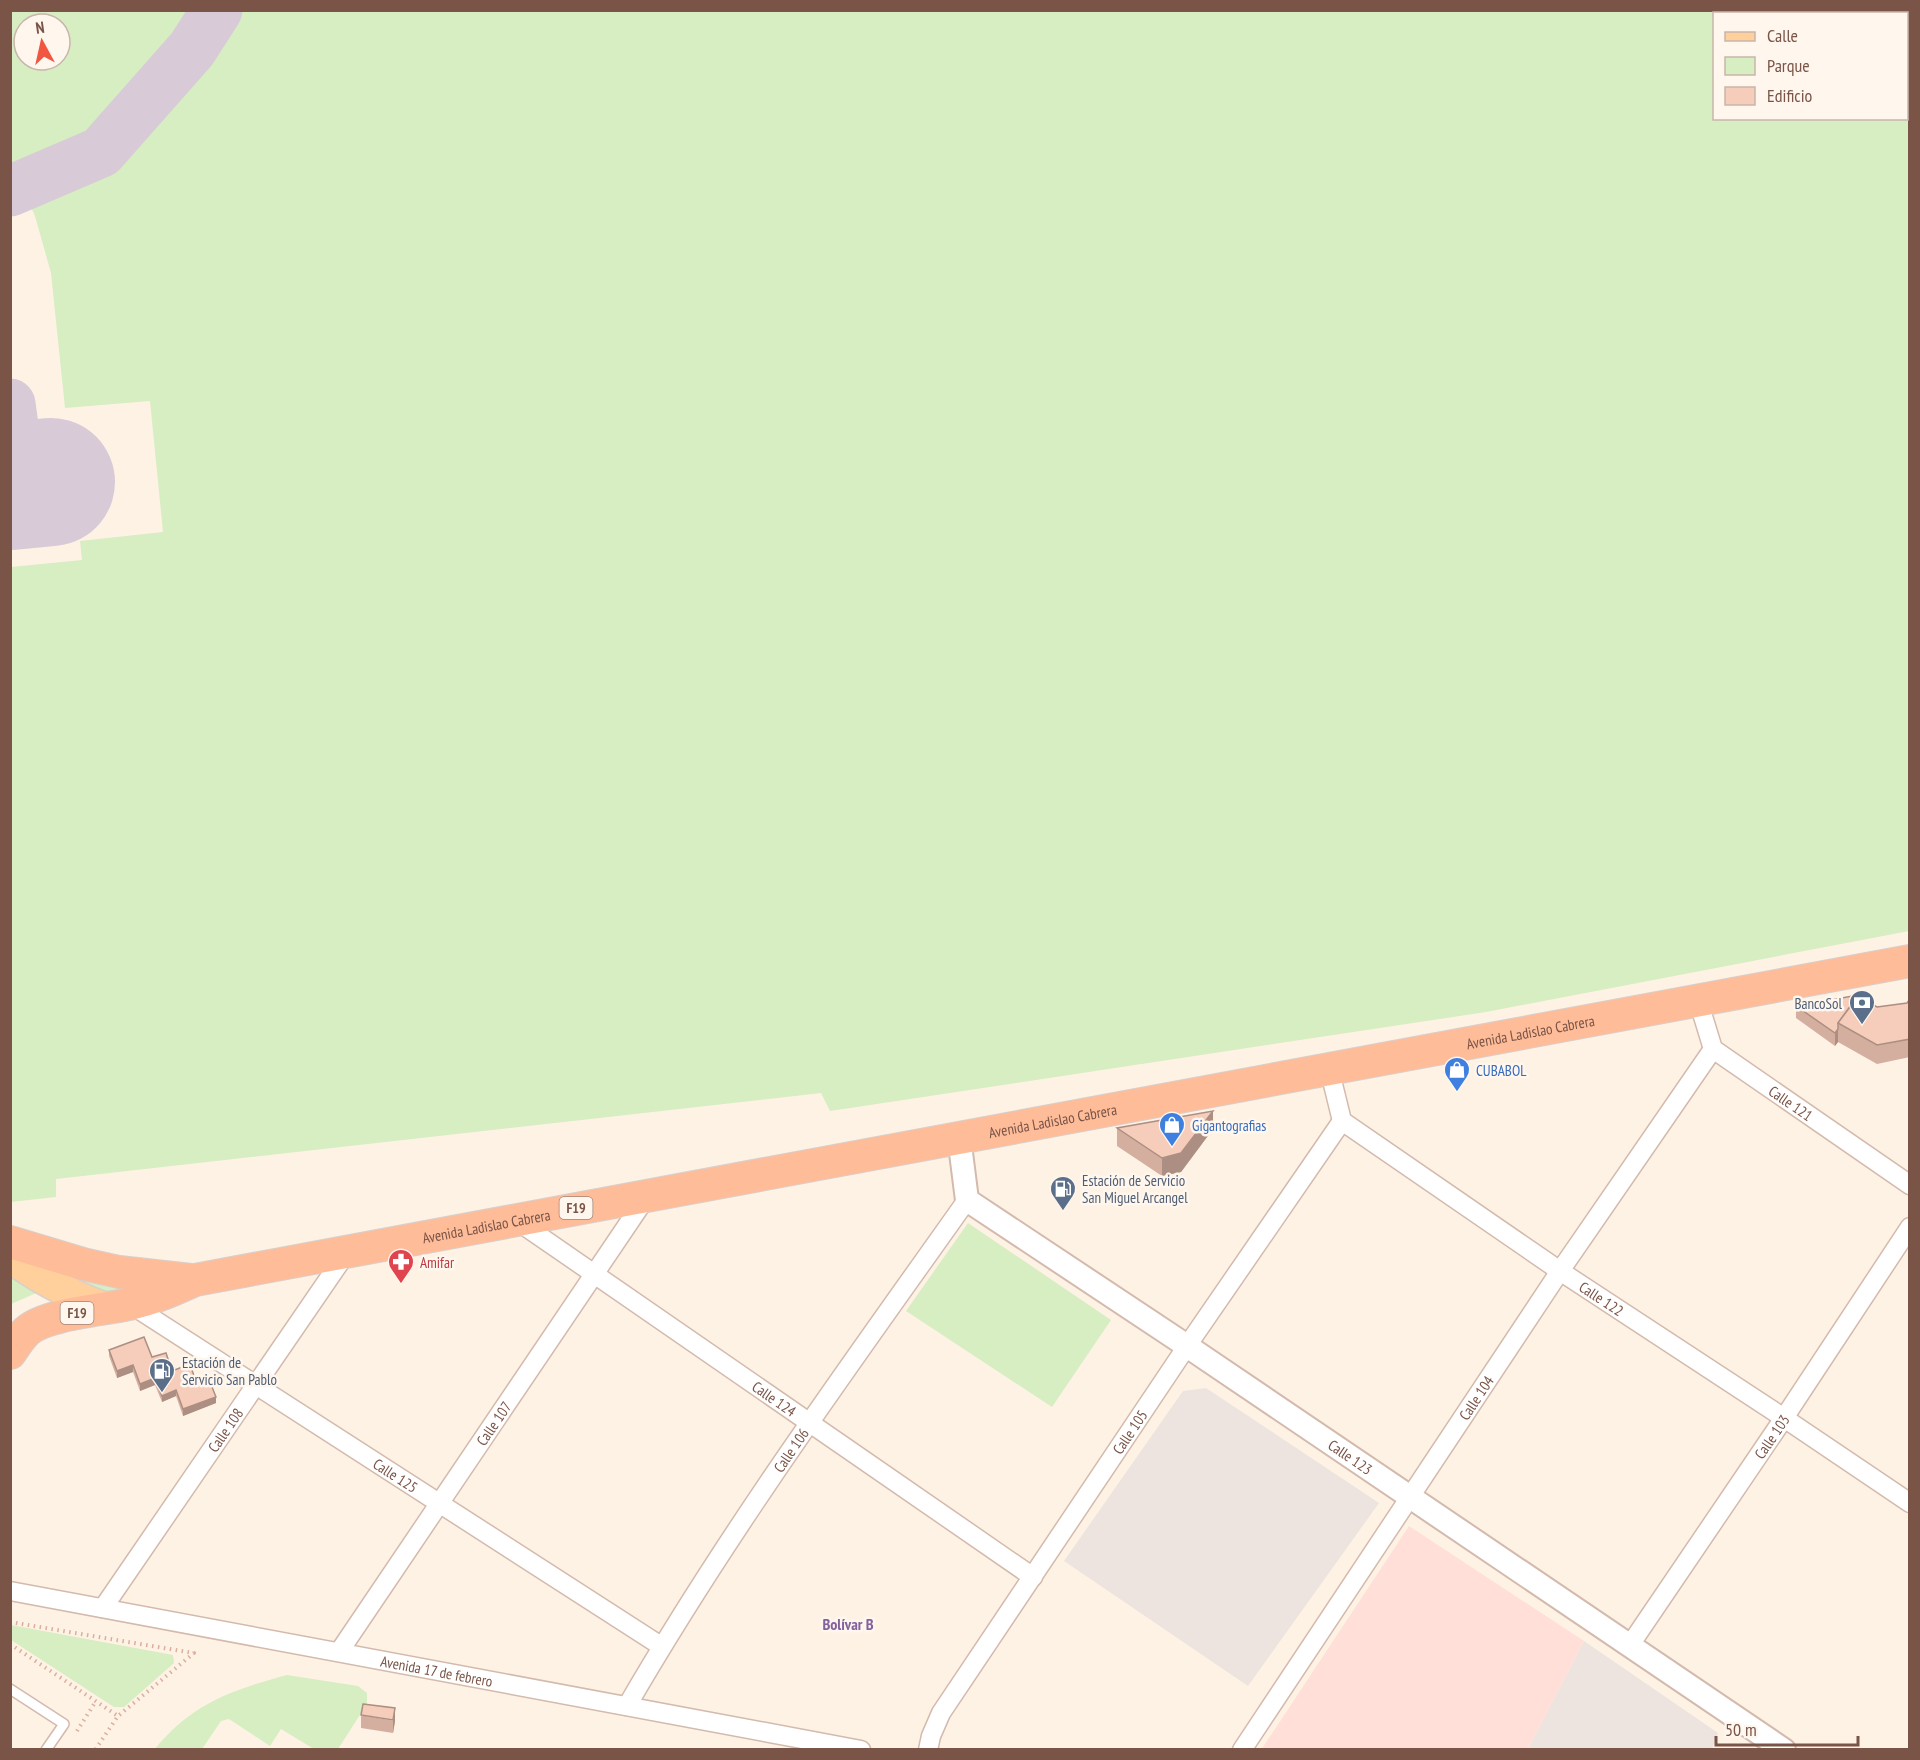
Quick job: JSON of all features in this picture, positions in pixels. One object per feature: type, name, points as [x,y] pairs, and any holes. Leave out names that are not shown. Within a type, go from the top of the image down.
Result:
[{"type":"highway","name":"Avenida Ladislao Cabrera","points":[[16,1341],[49,1320],[159,1296],[195,1280],[1910,961]]},
{"type":"highway","name":"Avenida Ladislao Cabrera","points":[[10,1242],[83,1264],[119,1272],[195,1280]]},
{"type":"main road","points":[[10,1257],[26,1269],[78,1297],[117,1306]]},
{"type":"street","points":[[1698,1000],[1713,1049]]},
{"type":"street","name":"Calle 121","points":[[1713,1049],[1910,1185]]},
{"type":"street","name":"Calle 104","points":[[1242,1749],[1560,1271],[1713,1049]]},
{"type":"street","points":[[1329,1068],[1342,1121]]},
{"type":"street","name":"Calle 122","points":[[1342,1121],[1560,1271],[1910,1503]]},
{"type":"street","name":"Calle 105","points":[[928,1749],[941,1713],[1187,1346],[1342,1121]]},
{"type":"street","points":[[958,1137],[967,1200]]},
{"type":"street","name":"Calle 107","points":[[339,1652],[647,1195]]},
{"type":"street","name":"Calle 123","points":[[967,1200],[1784,1749]]},
{"type":"street","name":"Calle 106","points":[[627,1706],[661,1646],[809,1423],[967,1200]]},
{"type":"street","name":"Calle 124","points":[[516,1220],[1033,1577]]},
{"type":"street","name":"Calle 103","points":[[1630,1645],[1910,1227]]},
{"type":"street","name":"Calle 108","points":[[103,1608],[346,1252]]},
{"type":"street","name":"Calle 125","points":[[117,1306],[256,1384],[661,1646]]},
{"type":"street","name":"Avenida 17 de febrero","points":[[10,1591],[861,1749]]},
{"type":"lane","points":[[10,1689],[64,1724],[46,1749]]},
{"type":"path","points":[[10,1622],[194,1653],[118,1716],[95,1749]]},
{"type":"path","points":[[10,1644],[118,1716]]},
{"type":"path","points":[[71,1740],[96,1701]]},
{"type":"shaded area","points":[[1206,1388],[1379,1503],[1248,1686],[1064,1561],[1183,1391]]},
{"type":"shaded area","points":[[1409,1526],[1584,1641],[1528,1749],[1261,1750]]},
{"type":"shaded area","points":[[1584,1641],[1718,1733],[1712,1749],[1528,1749]]},
{"type":"green space","points":[[11,10],[1909,11],[1909,931],[1486,1012],[830,1111],[821,1093],[56,1179],[56,1197],[11,1202],[11,567],[82,560],[80,541],[163,532],[150,401],[65,408],[51,273],[35,216],[11,164]]},
{"type":"green space","points":[[968,1223],[1111,1320],[1052,1407],[906,1311]]},
{"type":"green space","points":[[46,1267],[166,1284],[106,1293]]},
{"type":"green space","points":[[11,1273],[41,1291],[11,1304]]},
{"type":"green space","points":[[11,1625],[173,1655],[174,1663],[124,1707],[114,1707],[11,1640]]},
{"type":"green space","points":[[287,1675],[358,1686],[367,1693],[367,1704],[338,1749],[314,1749],[281,1729],[270,1746],[229,1719],[221,1721],[202,1749],[154,1750],[183,1721],[214,1700],[248,1686]]},
{"type":"building","points":[[1864,994],[1861,998],[1858,996],[1838,1023],[1835,1033],[1796,1006]]},
{"type":"building","points":[[1858,996],[1877,1007],[1907,1003],[1910,999],[1910,1039],[1877,1045],[1838,1023]]},
{"type":"building","points":[[1213,1111],[1181,1153],[1162,1158],[1117,1128]]},
{"type":"building","points":[[144,1337],[152,1357],[166,1353],[172,1371],[190,1364],[196,1382],[208,1377],[216,1397],[183,1409],[176,1390],[162,1396],[155,1378],[140,1384],[133,1365],[117,1371],[109,1350]]},
{"type":"building","points":[[363,1704],[395,1708],[393,1720],[361,1715]]},
{"type":"taxiway","points":[[10,191],[101,152],[192,49],[217,10]]},
{"type":"taxiway","points":[[10,404],[21,485]]},
{"type":"runway","points":[[10,486],[51,482]]},
{"type":"place","name":"BancoSol","points":[[1862,1026]]},
{"type":"place","name":"CUBABOL","points":[[1457,1093]]},
{"type":"place","name":"Gigantografias","points":[[1172,1148]]},
{"type":"place","name":"Estación de Servicio San Miguel Arcangel","points":[[1063,1212]]},
{"type":"place","name":"Amifar","points":[[401,1285]]},
{"type":"place","name":"Estación de Servicio San Pablo","points":[[162,1394]]},
{"type":"district","name":"Bolívar B","points":[[848,1624]]}]
